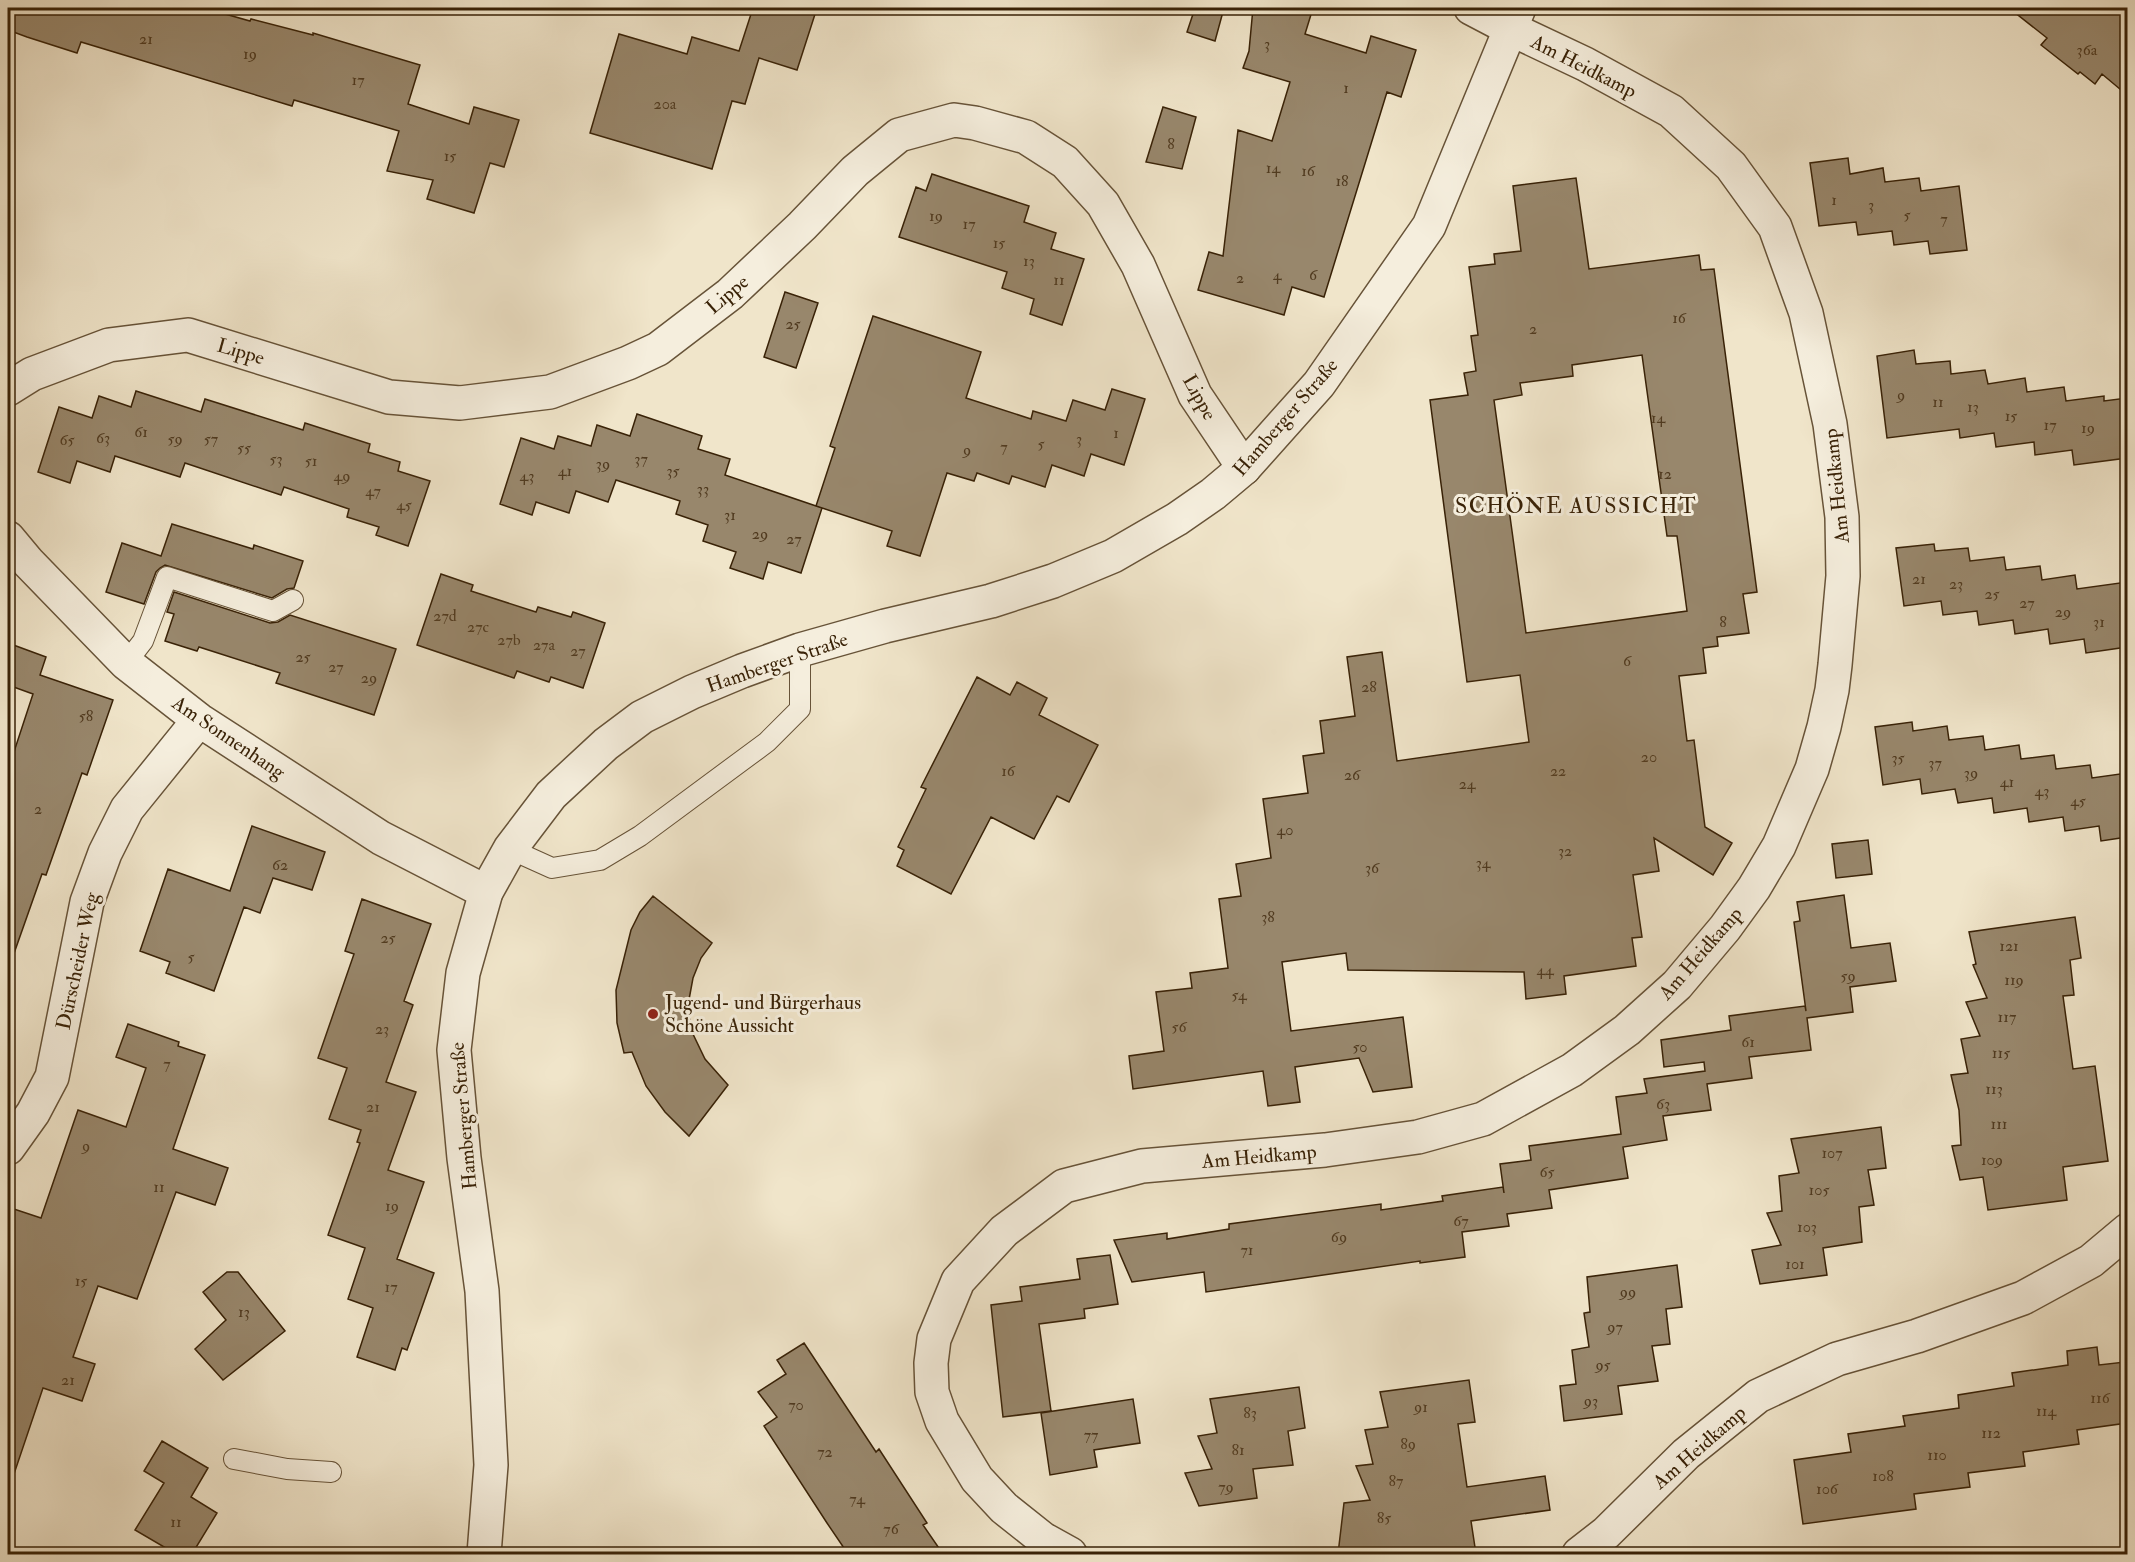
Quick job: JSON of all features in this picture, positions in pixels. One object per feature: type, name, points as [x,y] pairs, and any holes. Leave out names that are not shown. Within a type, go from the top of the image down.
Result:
[{"type":"street","points":[[1471,8],[1515,18]]},
{"type":"street","name":"Hamberger Straße","points":[[484,1554],[491,1465],[482,1291],[464,1158],[454,1050],[463,973],[486,892],[510,849],[551,795],[606,744],[642,717],[702,688],[800,650],[885,626],[991,601],[1053,581],[1113,556],[1186,513],[1213,494],[1244,468],[1319,384],[1430,226],[1515,18]]},
{"type":"street","name":"Am Heidkamp","points":[[1070,1554],[1042,1539],[1004,1508],[977,1479],[942,1421],[932,1392],[934,1339],[958,1281],[1004,1231],[1064,1186],[1142,1166],[1325,1150],[1418,1137],[1483,1119],[1572,1070],[1627,1030],[1677,985],[1725,928],[1754,888],[1779,846],[1812,769],[1824,727],[1834,673],[1843,576],[1842,517],[1830,424],[1806,313],[1775,227],[1731,166],[1671,111],[1585,64],[1515,18]]},
{"type":"street","name":"Lippe","points":[[8,389],[32,374],[109,345],[188,335],[389,397],[460,403],[550,392],[628,363],[658,349],[730,294],[802,226],[855,171],[899,135],[954,120],[975,123],[1026,137],[1065,162],[1103,204],[1138,265],[1195,395],[1244,468]]},
{"type":"street","name":"Am Sonnenhang","points":[[8,537],[28,562],[126,663],[199,720],[381,838],[486,892]]},
{"type":"street","name":"Dürscheider Weg","points":[[8,1148],[33,1113],[52,1077],[87,902],[105,854],[128,809],[199,720]]},
{"type":"street","name":"Am Heidkamp","points":[[1579,1554],[1606,1533],[1686,1454],[1758,1396],[1837,1359],[1917,1336],[2023,1298],[2091,1261],[2127,1230]]},
{"type":"lane","points":[[126,663],[143,641],[167,577],[273,611],[293,600]]},
{"type":"lane","points":[[510,849],[552,868],[600,860],[640,836],[767,742],[800,709],[800,650]]},
{"type":"lane","points":[[234,1459],[287,1468],[331,1472]]},
{"type":"building","points":[[8,8],[204,8],[250,21],[251,19],[313,35],[313,33],[420,65],[408,104],[469,124],[474,107],[519,120],[504,167],[490,163],[474,213],[427,199],[433,180],[387,171],[399,131],[294,100],[292,106],[81,42],[77,53],[8,30]]},
{"type":"building","points":[[753,8],[817,8],[797,70],[759,58],[745,104],[732,101],[712,169],[590,133],[619,34],[687,54],[692,37],[739,51]]},
{"type":"building","points":[[1195,8],[1224,8],[1215,41],[1187,32]]},
{"type":"building","points":[[1253,8],[1313,8],[1305,34],[1366,53],[1371,36],[1416,50],[1401,97],[1387,92],[1324,297],[1292,287],[1284,315],[1198,290],[1209,252],[1223,256],[1238,130],[1272,141],[1290,82],[1243,68],[1249,51]]},
{"type":"building","points":[[2009,8],[2127,8],[2127,95],[2102,74],[2095,84],[2080,72],[2078,74],[2041,45],[2047,38]]},
{"type":"building","points":[[1163,107],[1196,117],[1182,169],[1146,162]]},
{"type":"building","points":[[1848,158],[1850,174],[1883,168],[1885,182],[1919,178],[1921,191],[1959,186],[1967,250],[1930,254],[1928,241],[1894,245],[1892,231],[1858,235],[1856,222],[1819,226],[1810,163]]},
{"type":"building","points":[[932,174],[1029,206],[1024,222],[1056,233],[1051,249],[1084,259],[1062,325],[1030,314],[1034,299],[1002,288],[1007,272],[899,237],[916,187],[926,191]]},
{"type":"building","points":[[1576,178],[1589,269],[1699,255],[1701,270],[1714,269],[1757,592],[1743,594],[1749,633],[1717,637],[1718,646],[1703,648],[1706,673],[1679,676],[1687,741],[1694,740],[1705,827],[1732,843],[1713,875],[1654,838],[1659,871],[1633,875],[1642,937],[1632,938],[1636,966],[1564,976],[1566,994],[1526,999],[1524,972],[1348,970],[1346,953],[1282,962],[1291,1031],[1403,1017],[1412,1087],[1373,1092],[1359,1058],[1295,1067],[1300,1102],[1268,1106],[1263,1071],[1133,1089],[1129,1056],[1164,1051],[1156,992],[1192,988],[1190,973],[1228,968],[1219,899],[1241,896],[1236,864],[1271,858],[1263,799],[1308,793],[1303,756],[1324,753],[1320,721],[1355,716],[1347,657],[1382,652],[1397,761],[1529,742],[1520,675],[1467,682],[1430,400],[1468,395],[1464,373],[1476,371],[1471,336],[1478,335],[1469,267],[1495,264],[1494,254],[1521,251],[1513,186]],"holes":[[[1642,355],[1667,536],[1677,536],[1687,611],[1526,633],[1494,400],[1522,395],[1520,383],[1573,376],[1572,365]]]},
{"type":"building","points":[[785,292],[818,303],[796,368],[764,357]]},
{"type":"building","points":[[873,316],[981,352],[966,398],[1031,419],[1033,411],[1066,421],[1073,400],[1105,410],[1112,389],[1145,399],[1124,465],[1091,454],[1084,476],[1052,465],[1045,487],[1012,476],[1009,484],[977,473],[974,481],[947,473],[920,556],[887,546],[892,531],[816,506],[835,448],[830,446]]},
{"type":"building","points":[[1914,350],[1916,364],[1950,361],[1951,374],[1985,370],[1988,384],[2025,378],[2027,392],[2064,387],[2066,401],[2104,396],[2104,401],[2127,398],[2127,458],[2074,465],[2072,450],[2035,455],[2034,442],[1996,447],[1994,433],[1960,438],[1959,429],[1887,438],[1877,356]]},
{"type":"building","points":[[136,391],[201,412],[205,399],[303,430],[305,423],[370,444],[368,452],[400,462],[398,471],[430,481],[408,546],[376,535],[379,527],[347,517],[349,509],[284,487],[281,495],[185,463],[180,477],[115,456],[110,472],[77,461],[70,483],[38,472],[59,407],[92,418],[99,396],[131,407]]},
{"type":"building","points":[[637,414],[702,436],[698,449],[730,459],[725,475],[822,508],[801,573],[768,562],[763,579],[730,568],[736,552],[703,541],[708,525],[676,514],[680,501],[616,480],[608,502],[576,491],[569,513],[536,502],[532,515],[500,504],[521,438],[554,449],[558,436],[591,446],[597,425],[630,436]]},
{"type":"building","points":[[172,524],[253,549],[254,545],[303,561],[294,588],[287,589],[272,598],[165,565],[156,572],[144,604],[106,592],[122,543],[161,556]]},
{"type":"building","points":[[1934,544],[1935,551],[1968,548],[1970,561],[2004,557],[2006,570],[2040,566],[2042,580],[2075,575],[2077,589],[2127,582],[2127,647],[2086,653],[2084,639],[2050,644],[2048,629],[2015,634],[2013,620],[1979,625],[1977,611],[1943,615],[1941,601],[1904,606],[1896,548]]},
{"type":"building","points":[[441,574],[473,585],[471,591],[536,612],[538,607],[571,617],[573,612],[605,623],[583,688],[551,677],[549,682],[517,671],[514,678],[417,645]]},
{"type":"building","points":[[174,592],[270,623],[278,622],[290,615],[396,649],[374,715],[276,683],[280,673],[199,647],[197,651],[165,641],[174,614],[167,612]]},
{"type":"building","points":[[8,643],[46,657],[40,675],[113,700],[87,775],[82,773],[46,875],[42,874],[12,959],[8,958],[8,770],[33,694],[8,685]]},
{"type":"building","points":[[977,677],[1010,695],[1017,682],[1047,698],[1039,715],[1098,745],[1069,802],[1057,796],[1034,839],[991,817],[951,894],[897,866],[904,850],[898,847],[926,789],[921,787]]},
{"type":"building","points":[[1912,722],[1913,731],[1947,726],[1949,740],[1983,736],[1985,750],[2019,745],[2021,759],[2054,755],[2056,769],[2090,765],[2092,778],[2127,773],[2127,837],[2101,841],[2099,826],[2065,831],[2063,817],[2029,822],[2027,808],[1994,813],[1992,798],[1958,803],[1955,789],[1922,794],[1920,779],[1883,785],[1875,727]]},
{"type":"building","points":[[252,826],[325,852],[312,890],[273,878],[260,913],[244,907],[214,991],[166,973],[170,962],[140,951],[168,869],[230,891]]},
{"type":"building","points":[[1868,840],[1872,874],[1836,878],[1832,844]]},
{"type":"building","points":[[1844,895],[1851,948],[1890,943],[1896,981],[1850,987],[1853,1012],[1807,1018],[1811,1050],[1749,1057],[1752,1078],[1707,1084],[1711,1110],[1663,1116],[1667,1140],[1623,1147],[1628,1178],[1549,1190],[1552,1208],[1507,1214],[1509,1226],[1462,1232],[1465,1257],[1420,1263],[1420,1261],[1206,1292],[1204,1272],[1132,1282],[1114,1240],[1167,1233],[1167,1239],[1229,1229],[1229,1224],[1381,1204],[1381,1210],[1443,1201],[1442,1196],[1503,1187],[1504,1193],[1500,1164],[1531,1160],[1529,1146],[1621,1134],[1616,1097],[1647,1093],[1644,1079],[1705,1071],[1704,1062],[1664,1067],[1661,1040],[1731,1030],[1729,1016],[1805,1006],[1806,1011],[1794,922],[1800,921],[1797,902]]},
{"type":"building","name":"Jugend- und Bürgerhaus Schöne Aussicht","points":[[653,896],[712,943],[701,958],[693,978],[688,1005],[692,1032],[705,1059],[728,1085],[689,1136],[665,1112],[646,1086],[632,1052],[624,1053],[617,1023],[616,990],[631,930],[640,912]]},
{"type":"building","points":[[362,899],[431,924],[404,1001],[413,1005],[386,1082],[416,1092],[388,1170],[424,1182],[397,1259],[434,1273],[407,1350],[402,1348],[395,1370],[357,1357],[373,1308],[348,1299],[365,1248],[328,1235],[360,1143],[357,1142],[361,1130],[329,1119],[347,1068],[318,1058],[354,954],[345,951]]},
{"type":"building","points":[[2075,917],[2081,958],[2070,960],[2074,995],[2063,996],[2073,1069],[2095,1066],[2108,1161],[2063,1167],[2067,1200],[1988,1210],[1983,1177],[1960,1180],[1952,1146],[1961,1145],[1959,1110],[1951,1075],[1968,1073],[1961,1039],[1980,1036],[1966,1002],[1987,998],[1973,965],[1976,964],[1969,932]]},
{"type":"building","points":[[128,1024],[179,1042],[178,1046],[205,1055],[173,1149],[228,1168],[215,1205],[176,1192],[137,1299],[98,1286],[73,1357],[95,1364],[82,1401],[43,1388],[13,1477],[8,1476],[8,1207],[41,1218],[78,1110],[126,1127],[146,1068],[116,1057]]},
{"type":"building","points":[[1881,1127],[1886,1168],[1868,1170],[1874,1205],[1859,1207],[1862,1242],[1823,1248],[1827,1275],[1760,1284],[1752,1250],[1781,1245],[1767,1213],[1782,1211],[1779,1176],[1799,1173],[1791,1139]]},
{"type":"building","points":[[1110,1255],[1118,1304],[1084,1309],[1085,1318],[1039,1324],[1051,1411],[1003,1417],[991,1305],[1022,1301],[1020,1287],[1080,1279],[1077,1259]]},
{"type":"building","points":[[1677,1265],[1682,1307],[1666,1309],[1670,1344],[1652,1346],[1658,1381],[1618,1386],[1622,1414],[1564,1421],[1560,1386],[1576,1384],[1572,1350],[1589,1347],[1584,1313],[1590,1312],[1587,1277]]},
{"type":"building","points":[[227,1272],[238,1272],[285,1331],[223,1380],[195,1349],[226,1320],[203,1292]]},
{"type":"building","points":[[804,1343],[876,1452],[879,1449],[927,1523],[923,1525],[943,1554],[848,1554],[827,1523],[764,1426],[777,1417],[758,1392],[786,1374],[777,1360]]},
{"type":"building","points":[[2097,1347],[2099,1365],[2125,1362],[2127,1423],[2077,1430],[2079,1444],[2023,1452],[2025,1466],[1968,1473],[1970,1487],[1914,1494],[1916,1509],[1803,1524],[1794,1460],[1851,1452],[1848,1434],[1905,1426],[1903,1416],[1959,1408],[1958,1395],[2014,1386],[2012,1373],[2068,1365],[2067,1351]]},
{"type":"building","points":[[1469,1380],[1475,1422],[1458,1424],[1467,1487],[1545,1476],[1550,1510],[1471,1521],[1476,1554],[1338,1554],[1344,1503],[1370,1500],[1356,1466],[1373,1464],[1365,1430],[1388,1427],[1380,1392]]},
{"type":"building","points":[[1299,1387],[1305,1428],[1288,1431],[1293,1465],[1253,1469],[1257,1498],[1199,1506],[1185,1473],[1212,1469],[1198,1436],[1217,1433],[1210,1399]]},
{"type":"building","points":[[1133,1399],[1140,1443],[1094,1450],[1097,1467],[1050,1475],[1041,1413]]},
{"type":"building","points":[[162,1441],[208,1468],[191,1497],[217,1513],[192,1554],[176,1554],[135,1530],[164,1483],[144,1471]]},
{"type":"place","name":"Jugend- und Bürgerhaus Schöne Aussicht","points":[[653,1014]]},
{"type":"district","name":"SCHÖNE AUSSICHT","points":[[1576,505]]}]
